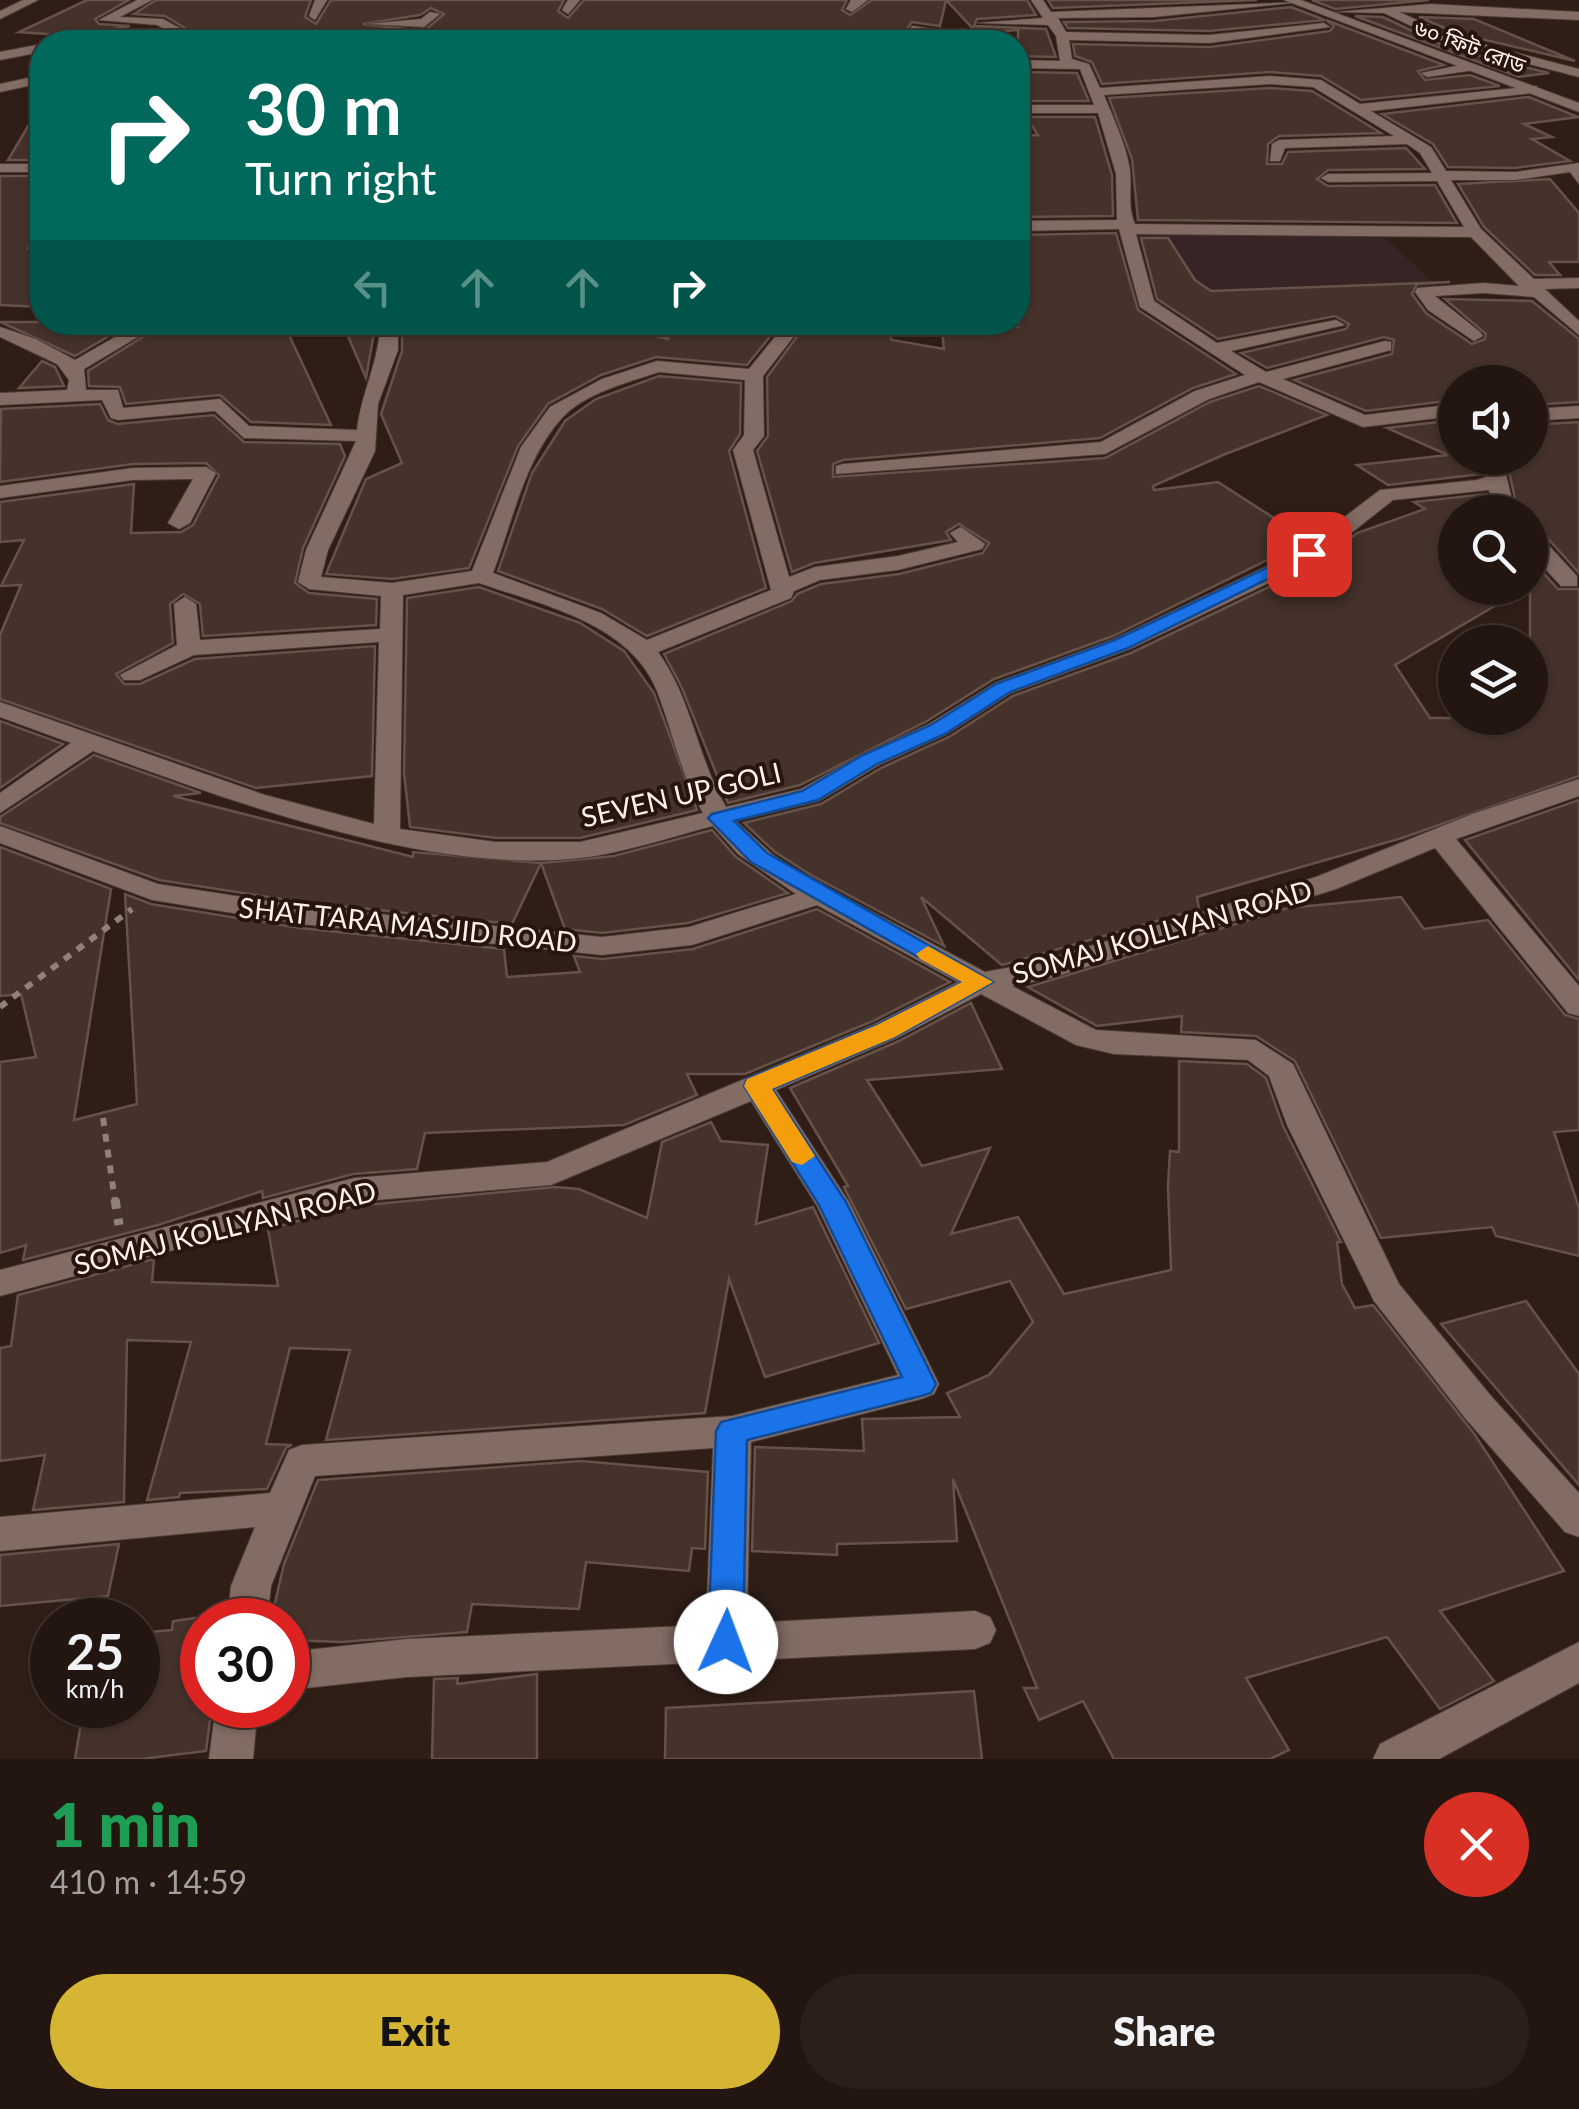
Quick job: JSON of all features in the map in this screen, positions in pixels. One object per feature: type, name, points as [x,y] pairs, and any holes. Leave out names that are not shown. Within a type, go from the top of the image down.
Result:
[{"type":"street","points":[[0,15],[32,0]]},
{"type":"street","points":[[146,0],[105,20],[158,22],[173,30]]},
{"type":"street","points":[[315,16],[321,0]]},
{"type":"street","points":[[1038,0],[1062,36],[1066,61],[1085,67],[1116,140],[1122,174],[1121,207],[1146,303],[1263,377],[1363,421],[1438,412]]},
{"type":"street","name":"৬০ ফিট রোড","points":[[1314,0],[1579,99]]},
{"type":"street","points":[[984,22],[1150,5],[1293,1]]},
{"type":"street","name":"৬০ ফিট রোড","points":[[1293,1],[1579,108]]},
{"type":"street","points":[[1383,9],[1452,40],[1579,73]]},
{"type":"street","points":[[1342,12],[1383,9],[1579,16]]},
{"type":"street","points":[[373,24],[429,22],[434,14]]},
{"type":"street","points":[[598,30],[601,21]]},
{"type":"street","points":[[415,30],[416,23]]},
{"type":"street","points":[[642,30],[643,26]]},
{"type":"street","points":[[1062,36],[1210,39],[1324,27]]},
{"type":"street","points":[[156,30],[169,28]]},
{"type":"street","points":[[0,56],[30,50]]},
{"type":"street","points":[[1030,68],[1075,65]]},
{"type":"street","points":[[1427,73],[1471,67]]},
{"type":"street","points":[[1030,108],[1302,80],[1316,82],[1414,140],[1431,156],[1475,232],[1530,288],[1579,330]]},
{"type":"street","points":[[0,88],[30,82]]},
{"type":"street","points":[[1549,87],[1579,84]]},
{"type":"street","points":[[1358,108],[1532,90]]},
{"type":"street","points":[[1276,158],[1278,144],[1414,140]]},
{"type":"street","points":[[1328,178],[1515,176],[1576,167],[1578,180]]},
{"type":"street","points":[[0,168],[30,168]]},
{"type":"street","points":[[0,182],[23,168]]},
{"type":"street","points":[[1030,226],[1475,232]]},
{"type":"street","points":[[1474,336],[1434,306],[1423,292],[1579,283]]},
{"type":"street","points":[[1215,349],[1336,325]]},
{"type":"street","points":[[0,332],[22,336],[74,367],[79,378],[75,394]]},
{"type":"street","points":[[74,367],[132,335]]},
{"type":"street","points":[[389,335],[389,350],[369,404],[368,436],[317,550],[310,582],[392,590],[480,576],[582,615],[644,649],[656,666],[672,706],[694,781],[719,818],[759,858],[1087,1038],[1114,1044],[1256,1050],[1282,1071],[1303,1125],[1386,1292],[1478,1407],[1579,1520]]},
{"type":"street","points":[[644,649],[783,593],[743,450],[754,436],[754,375],[786,335]]},
{"type":"street","points":[[843,470],[1105,448],[1202,396],[1385,346]]},
{"type":"street","points":[[480,576],[530,447],[556,411],[657,366],[754,375]]},
{"type":"street","points":[[0,400],[111,394],[111,405],[118,414],[220,405],[244,432],[268,436],[368,436]]},
{"type":"street","points":[[1548,414],[1579,412]]},
{"type":"street","points":[[0,492],[133,474],[206,473],[179,523]]},
{"type":"street","name":"SEVEN UP GOLI","points":[[0,710],[256,801],[388,835],[496,850],[580,850],[810,795],[870,760],[938,729],[1003,688],[1122,644],[1309,554],[1386,494],[1480,486],[1489,475]]},
{"type":"street","points":[[782,588],[815,574],[898,563],[974,544],[961,533]]},
{"type":"street","points":[[1548,559],[1568,581]]},
{"type":"street","points":[[388,835],[388,635],[392,590]]},
{"type":"street","points":[[185,604],[188,648]]},
{"type":"street","points":[[132,675],[188,648],[388,635]]},
{"type":"street","points":[[0,805],[88,743]]},
{"type":"street","name":"SOMAJ KOLLYAN ROAD","points":[[0,1282],[354,1190],[552,1173],[886,1031],[981,982],[1041,971],[1326,883],[1579,787]]},
{"type":"street","name":"SHAT TARA MASJID ROAD","points":[[0,834],[152,892],[301,915],[602,946],[692,936],[821,894]]},
{"type":"street","points":[[1440,838],[1579,1006]]},
{"type":"street","points":[[249,1598],[302,1461],[732,1431],[921,1384],[832,1202],[756,1086]]},
{"type":"street","points":[[726,1642],[732,1431]]},
{"type":"street","points":[[0,1534],[283,1508]]},
{"type":"street","points":[[310,1669],[407,1658],[975,1630]]},
{"type":"street","points":[[1395,1759],[1512,1700],[1579,1660]]},
{"type":"street","points":[[231,1759],[234,1728]]},
{"type":"path","points":[[0,1008],[80,952],[152,892]]},
{"type":"path","points":[[103,1118],[123,1250]]},
{"type":"shaded area","points":[[1137,232],[1382,235],[1439,288],[1215,309],[1152,279]]},
{"type":"building","points":[[87,0],[129,0],[95,19],[99,24],[130,26],[19,32]]},
{"type":"building","points":[[156,0],[311,0],[305,17],[316,24],[331,0],[564,0],[558,11],[568,18],[584,0],[847,0],[842,10],[850,15],[872,0],[946,0],[940,26],[912,22],[906,30],[425,30],[444,14],[431,8],[420,15],[363,24],[415,30],[188,30],[165,16],[134,14]]},
{"type":"building","points":[[946,0],[1027,0],[1036,15],[977,19],[974,26],[1046,29],[1056,57],[1030,56],[1030,30],[974,30]]},
{"type":"building","points":[[1048,0],[1257,0],[1053,8]]},
{"type":"building","points":[[1312,0],[1429,0],[1335,9]]},
{"type":"building","points":[[1291,7],[1325,20],[1209,31],[1068,28],[1064,22],[1154,21]]},
{"type":"building","points":[[1355,16],[1383,17],[1446,47],[1549,73],[1519,77]]},
{"type":"building","points":[[1419,17],[1474,19],[1575,61],[1456,33]]},
{"type":"building","points":[[1326,20],[1444,65],[1418,71],[1425,80],[1470,75],[1500,86],[1361,100],[1321,76],[1270,72],[1102,84],[1092,62],[1075,56],[1073,44],[1210,47],[1330,31],[1334,26]]},
{"type":"building","points":[[1030,72],[1077,73],[1089,101],[1030,101]]},
{"type":"building","points":[[1270,88],[1312,91],[1381,133],[1279,136],[1268,144],[1267,164],[1282,164],[1288,152],[1406,148],[1425,169],[1328,170],[1317,179],[1328,186],[1435,185],[1457,223],[1138,220],[1132,159],[1109,98]]},
{"type":"building","points":[[1529,97],[1578,117],[1524,124],[1552,137],[1532,139],[1570,161],[1515,168],[1448,167],[1433,144],[1382,114]]},
{"type":"building","points":[[1030,117],[1095,117],[1112,175],[1113,216],[1030,217],[1030,135],[1038,135]]},
{"type":"building","points":[[30,123],[30,160],[8,160]]},
{"type":"building","points":[[0,176],[30,176],[30,306],[0,305]]},
{"type":"building","points":[[1550,179],[1579,213],[1579,262],[1549,262],[1560,275],[1535,275],[1484,227],[1458,184]]},
{"type":"building","points":[[1116,233],[1138,310],[1236,374],[1193,388],[1100,438],[843,460],[833,464],[833,477],[1105,458],[1210,402],[1259,386],[1327,415],[1223,455],[1153,486],[1154,490],[1218,482],[1308,540],[1113,636],[994,679],[927,721],[800,785],[728,803],[682,688],[664,654],[792,601],[797,594],[821,584],[899,574],[983,553],[989,543],[959,524],[946,532],[951,540],[814,563],[792,572],[757,451],[768,436],[767,377],[798,335],[890,335],[892,340],[944,349],[942,335],[1030,335],[1030,235]]},
{"type":"building","points":[[1141,238],[1168,238],[1195,280],[1211,291],[1450,282],[1417,284],[1412,294],[1426,313],[1472,344],[1485,339],[1486,334],[1445,299],[1532,301],[1579,339],[1579,402],[1548,404],[1548,365],[1438,365],[1438,402],[1366,411],[1294,380],[1392,354],[1394,340],[1384,337],[1267,368],[1241,353],[1346,329],[1349,324],[1335,316],[1218,339],[1157,299]]},
{"type":"building","points":[[0,322],[30,322],[30,335],[111,335],[75,356]]},
{"type":"building","points":[[146,335],[289,335],[331,425],[251,422],[220,395],[126,404],[120,387],[89,386],[88,371]]},
{"type":"building","points":[[348,335],[374,335],[366,378]]},
{"type":"building","points":[[402,335],[653,335],[668,339],[668,335],[771,335],[747,365],[656,357],[601,375],[548,404],[518,446],[469,568],[392,579],[326,574],[366,479],[402,463],[381,414],[402,351]]},
{"type":"building","points":[[42,361],[55,367],[64,386],[19,388]]},
{"type":"building","points":[[659,376],[741,383],[740,434],[729,451],[766,588],[647,636],[602,609],[498,571],[532,473],[565,421],[596,399]]},
{"type":"building","points":[[100,404],[108,420],[117,424],[214,415],[244,442],[340,444],[345,456],[303,548],[295,583],[309,593],[377,599],[376,625],[203,636],[200,604],[183,594],[170,604],[173,643],[116,674],[124,684],[140,684],[195,659],[375,646],[372,776],[256,788],[0,699],[0,635],[21,585],[1,586],[24,540],[0,542],[0,502],[134,484],[131,533],[181,532],[193,525],[219,475],[206,463],[133,464],[0,482],[1,409]]},
{"type":"building","points":[[1438,422],[1438,451],[1387,428]]},
{"type":"building","points":[[1579,422],[1579,573],[1548,539],[1548,495],[1514,495],[1510,475],[1548,475],[1548,424]]},
{"type":"building","points":[[1438,456],[1438,475],[1473,475],[1388,485],[1357,465]]},
{"type":"building","points":[[1438,499],[1438,605],[1496,605],[1463,625],[1438,625],[1438,640],[1395,665],[1430,718],[1438,718],[1438,735],[1548,735],[1548,625],[1530,625],[1530,605],[1548,605],[1548,578],[1558,589],[1579,589],[1579,776],[1402,838],[1197,897],[1199,909],[1002,965],[921,897],[944,946],[811,875],[775,852],[744,823],[821,804],[881,768],[949,737],[1013,696],[1131,653],[1319,563],[1357,533],[1425,509],[1414,502]]},
{"type":"building","points":[[479,587],[580,623],[624,651],[654,693],[697,810],[580,838],[496,838],[410,827],[404,773],[407,598]]},
{"type":"building","points":[[0,721],[63,744],[0,788]]},
{"type":"building","points":[[94,755],[201,793],[173,796],[413,857],[413,852],[541,863],[512,924],[301,902],[159,880],[0,823],[0,817]]},
{"type":"building","points":[[1579,800],[1579,980],[1465,840]]},
{"type":"building","points":[[712,830],[736,857],[788,893],[688,923],[602,933],[565,929],[541,863],[614,856]]},
{"type":"building","points":[[0,847],[111,889],[74,1120],[137,1104],[125,894],[151,904],[300,928],[504,949],[507,977],[580,972],[574,956],[602,959],[693,949],[817,909],[950,982],[873,1021],[745,1074],[687,1074],[697,1095],[624,1125],[425,1133],[417,1169],[353,1174],[263,1198],[262,1191],[158,1225],[23,1260],[26,1245],[0,1253],[0,1062],[36,1057],[21,994],[0,996]]},
{"type":"building","points":[[1401,897],[1424,929],[1488,920],[1565,1015],[1579,1019],[1579,1130],[1554,1132],[1579,1208],[1579,1256],[1496,1236],[1492,1227],[1381,1238],[1295,1061],[1256,1036],[1181,1032],[1182,1016],[1097,1026],[1028,987],[1288,908]]},
{"type":"building","points":[[971,1003],[1002,1069],[867,1080],[922,1166],[990,1148],[951,1234],[1018,1217],[1064,1294],[1171,1270],[1168,1186],[1170,1151],[1179,1152],[1179,1061],[1247,1064],[1266,1078],[1283,1126],[1341,1242],[1337,1242],[1342,1284],[1355,1308],[1373,1305],[1475,1435],[1564,1571],[1440,1611],[1494,1681],[1440,1709],[1387,1637],[1246,1678],[1289,1750],[1270,1759],[1114,1759],[1083,1701],[1039,1720],[1024,1688],[1037,1688],[953,1479],[957,1541],[837,1544],[837,1555],[752,1551],[755,1447],[864,1451],[862,1419],[960,1417],[947,1393],[989,1375],[1033,1322],[1010,1281],[906,1309],[844,1187],[848,1186],[790,1088],[899,1041]]},
{"type":"building","points":[[711,1122],[721,1141],[768,1145],[756,1224],[813,1207],[879,1343],[765,1377],[729,1279],[705,1413],[326,1440],[350,1350],[290,1348],[266,1444],[292,1445],[286,1448],[267,1489],[180,1493],[179,1497],[147,1500],[191,1342],[127,1340],[124,1502],[33,1510],[45,1455],[0,1461],[0,1348],[11,1346],[18,1295],[154,1259],[152,1282],[278,1286],[268,1229],[355,1206],[555,1187],[579,1189],[647,1218],[662,1142]]},
{"type":"building","points":[[1526,1301],[1579,1374],[1579,1485],[1441,1324]]},
{"type":"building","points":[[581,1461],[708,1472],[705,1549],[692,1548],[689,1571],[586,1562],[579,1609],[472,1604],[467,1632],[310,1641],[310,1598],[276,1598],[284,1564],[318,1480]]},
{"type":"building","points":[[119,1544],[108,1596],[30,1598],[30,1603],[0,1606],[0,1555]]},
{"type":"building","points":[[180,1620],[180,1728],[209,1728],[206,1751],[141,1759],[75,1759],[80,1728],[160,1728],[160,1631],[172,1630],[173,1621]]},
{"type":"building","points":[[537,1674],[537,1759],[432,1759],[434,1679],[458,1678],[457,1684]]},
{"type":"building","points":[[974,1691],[982,1759],[665,1759],[666,1708]]},
{"type":"slow traffic","points":[[802,1156],[756,1086],[886,1031],[981,982],[928,954]]},
{"type":"route","points":[[726,1642],[732,1431],[921,1384],[832,1202],[756,1086],[886,1031],[981,982],[759,858],[719,818],[810,795],[870,760],[938,729],[1003,688],[1075,658],[1122,644],[1309,554]]}]
